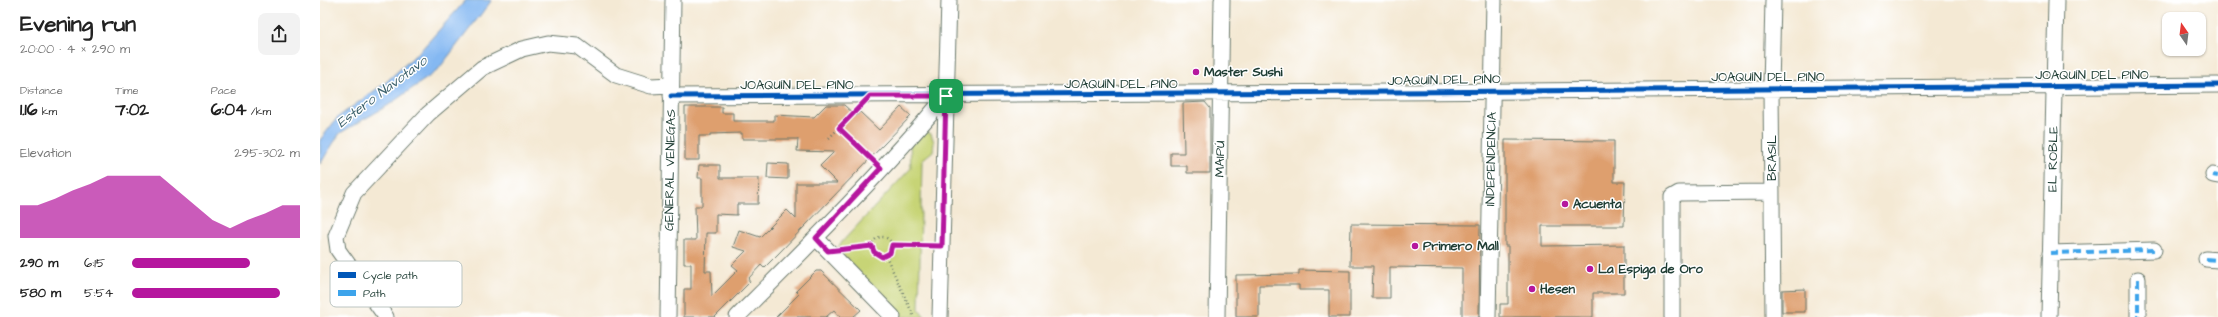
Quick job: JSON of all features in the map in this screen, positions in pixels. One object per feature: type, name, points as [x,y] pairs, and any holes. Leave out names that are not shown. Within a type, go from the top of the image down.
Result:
[{"type":"street","name":"GENERAL VENEGAS","points":[[668,317],[673,0]]},
{"type":"street","points":[[940,317],[949,0]]},
{"type":"street","name":"MAIPÚ","points":[[1217,317],[1222,0]]},
{"type":"street","name":"INDEPENDENCIA","points":[[1488,317],[1494,0]]},
{"type":"street","name":"BRASIL","points":[[1773,0],[1771,88],[1773,317]]},
{"type":"street","name":"EL ROBLE","points":[[2049,317],[2056,0]]},
{"type":"street","name":"JOAQUÍN DEL PINO","points":[[346,261],[338,250],[336,236],[354,193],[428,114],[482,68],[522,49],[548,43],[577,46],[616,75],[671,91],[870,96],[946,96],[2218,85]]},
{"type":"street","points":[[737,317],[816,238],[946,96]]},
{"type":"street","points":[[1672,317],[1672,197],[1679,193],[1772,192]]},
{"type":"street","points":[[816,238],[893,317]]},
{"type":"street","points":[[2050,253],[2154,250]]},
{"type":"street","points":[[2138,279],[2138,317]]},
{"type":"street","name":"JOAQUÍN DEL PINO","points":[[379,307],[386,317]]},
{"type":"path","points":[[829,138],[870,96]]},
{"type":"path","points":[[839,128],[881,168]]},
{"type":"path","points":[[872,246],[875,241],[883,237],[888,240],[892,245],[891,251],[886,256]]},
{"type":"path","points":[[892,245],[942,246]]},
{"type":"path","points":[[828,251],[872,246]]},
{"type":"path","points":[[872,246],[876,255],[886,256]]},
{"type":"path","points":[[886,256],[914,317]]},
{"type":"green space","points":[[923,130],[931,134],[934,142],[933,151],[922,160],[919,309],[925,317],[902,317],[838,250],[840,244],[911,168],[910,144]]},
{"type":"water","name":"Estero Navotavo","points":[[466,0],[492,0],[437,71],[387,106],[340,133],[320,164],[320,140],[338,117],[385,83],[422,49]]},
{"type":"building","points":[[1205,102],[1210,108],[1210,173],[1187,173],[1187,166],[1171,166],[1171,153],[1184,153],[1183,103]]},
{"type":"building","points":[[826,105],[844,105],[856,116],[860,112],[879,130],[901,107],[911,116],[764,268],[761,265],[748,279],[750,282],[715,317],[684,317],[684,289],[691,289],[691,264],[684,264],[684,240],[696,240],[695,206],[702,206],[702,178],[698,178],[699,165],[720,165],[720,178],[759,178],[758,204],[737,204],[737,215],[716,214],[716,233],[706,233],[705,271],[711,271],[712,296],[738,270],[732,265],[746,251],[733,247],[739,230],[760,237],[787,210],[796,219],[796,183],[837,183],[820,166],[834,152],[797,151],[798,139],[742,139],[742,133],[710,134],[710,136],[699,136],[699,160],[685,160],[685,107],[722,107],[722,113],[733,113],[733,121],[774,121],[774,115],[814,117]]},
{"type":"building","points":[[1505,140],[1614,141],[1614,182],[1625,182],[1624,226],[1542,226],[1542,246],[1624,245],[1624,293],[1593,293],[1593,317],[1500,317],[1500,304],[1508,304],[1508,246],[1505,246]]},
{"type":"building","points":[[768,163],[788,164],[788,179],[767,178]]},
{"type":"building","name":"Primero Mall","points":[[1351,224],[1480,225],[1479,317],[1462,317],[1462,268],[1390,267],[1390,298],[1372,298],[1373,266],[1350,266]]},
{"type":"building","points":[[1299,270],[1350,271],[1350,317],[1329,317],[1329,290],[1299,290],[1299,285],[1259,285],[1259,317],[1236,317],[1236,275],[1299,274]]},
{"type":"building","points":[[816,271],[821,271],[861,310],[853,317],[840,317],[834,310],[826,317],[776,317],[799,294],[796,291]]},
{"type":"building","points":[[1805,289],[1805,312],[1782,312],[1782,290]]},
{"type":"marked path","points":[[2213,175],[2218,176]]},
{"type":"marked path","points":[[2050,253],[2154,250]]},
{"type":"marked path","points":[[2206,259],[2218,260]]},
{"type":"marked path","points":[[2138,279],[2138,317]]},
{"type":"cycle path","points":[[671,96],[2218,85]]},
{"type":"place","name":"Master Sushi","points":[[1196,72]]},
{"type":"place","name":"Acuenta","points":[[1565,204]]},
{"type":"place","name":"Primero Mall","points":[[1415,246]]},
{"type":"place","name":"La Espiga de Oro","points":[[1590,269]]},
{"type":"place","name":"Hesen","points":[[1532,289]]},
{"type":"route","points":[[870,96],[946,96],[942,246],[892,245],[890,253],[882,257],[876,255],[872,246],[828,251],[816,238],[881,168],[839,128],[870,96]]}]
